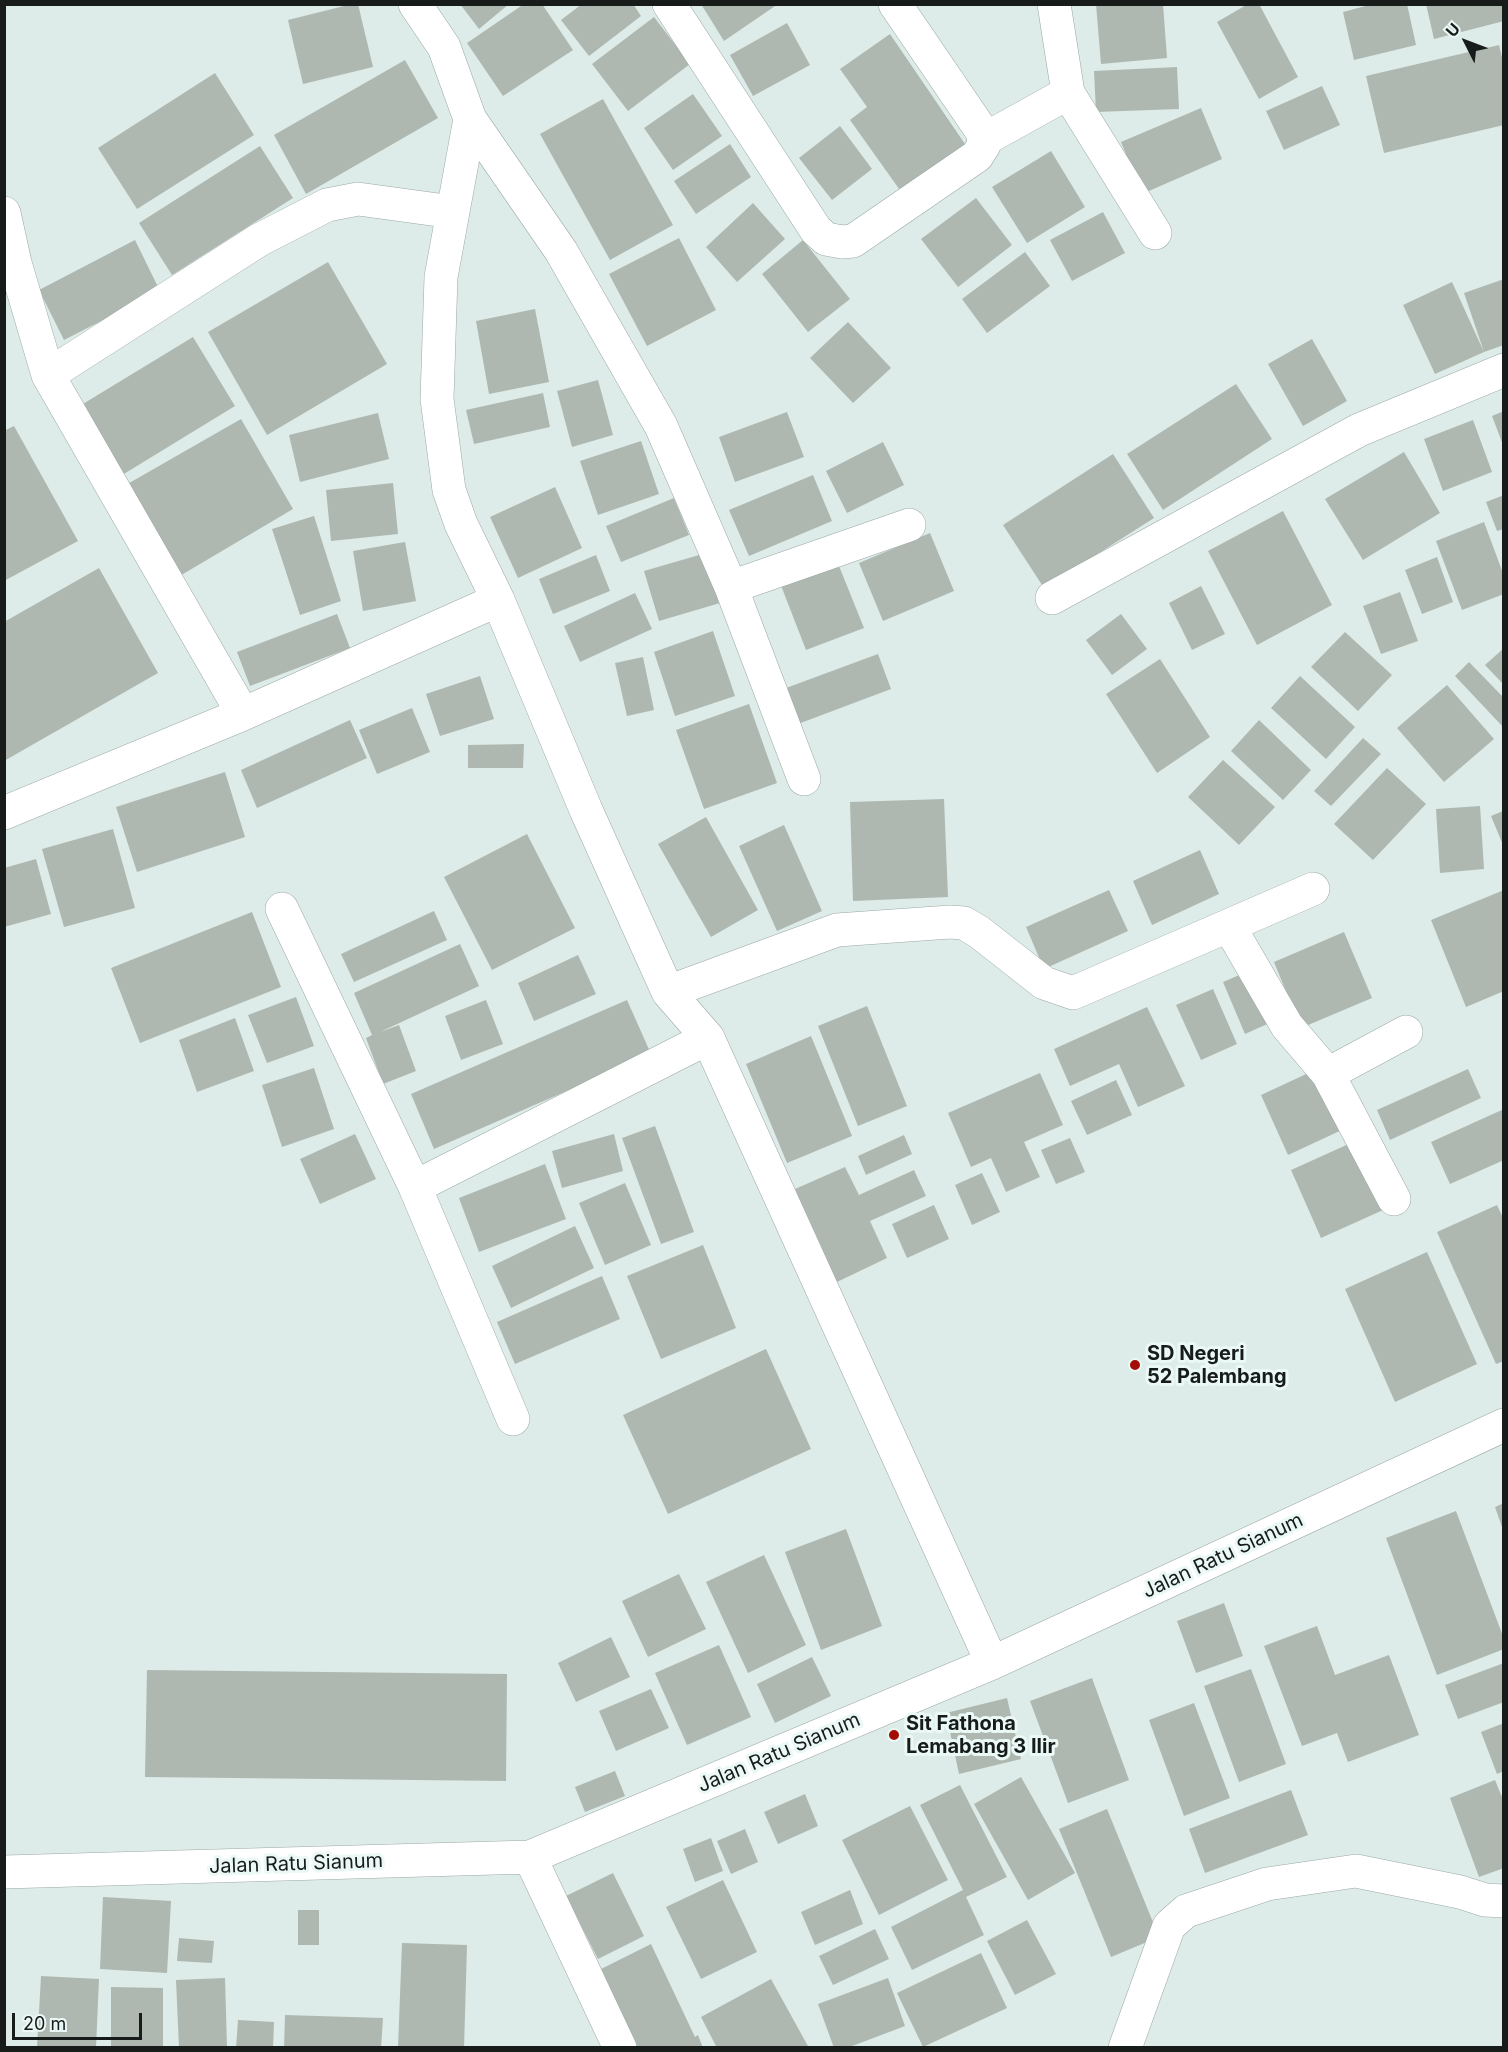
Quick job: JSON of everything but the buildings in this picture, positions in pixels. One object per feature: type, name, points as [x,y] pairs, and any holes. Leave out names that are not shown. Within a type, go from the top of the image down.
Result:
[{"type":"street","points":[[415,4],[444,47],[470,118],[561,251],[661,426],[731,587],[804,779]]},
{"type":"street","points":[[669,4],[816,230],[834,241],[854,241],[976,156],[985,139],[1068,93]]},
{"type":"street","points":[[1054,4],[1068,93],[1155,233]]},
{"type":"street","points":[[902,7],[985,139]]},
{"type":"street","points":[[470,118],[441,277],[436,399],[449,490],[475,558],[498,600],[586,810],[668,992],[708,1038],[992,1663]]},
{"type":"street","points":[[48,375],[259,240],[327,205],[358,199],[453,212]]},
{"type":"street","points":[[4,213],[15,263],[48,375],[243,714]]},
{"type":"street","points":[[1052,598],[1359,430],[1503,370]]},
{"type":"street","points":[[731,587],[909,525]]},
{"type":"street","points":[[4,813],[243,714],[498,600]]},
{"type":"street","points":[[668,992],[837,930],[950,922],[964,923],[1044,983],[1073,993],[1313,889]]},
{"type":"street","points":[[282,909],[415,1187],[513,1419]]},
{"type":"street","points":[[1229,926],[1287,1026],[1328,1074],[1395,1199]]},
{"type":"street","points":[[1328,1074],[1406,1032]]},
{"type":"street","points":[[415,1187],[708,1038]]},
{"type":"street","name":"Jalan Ratu Sianum","points":[[4,1872],[530,1857],[992,1663],[1503,1425]]},
{"type":"street","points":[[530,1857],[620,2048]]},
{"type":"street","points":[[1125,2048],[1169,1926],[1186,1911],[1267,1884],[1356,1871],[1460,1892],[1485,1900],[1503,1901]]},
{"type":"place","name":"SD Negeri 52 Palembang","points":[[1135,1365]]},
{"type":"place","name":"Sit Fathona Lemabang 3 Ilir","points":[[894,1735]]}]
